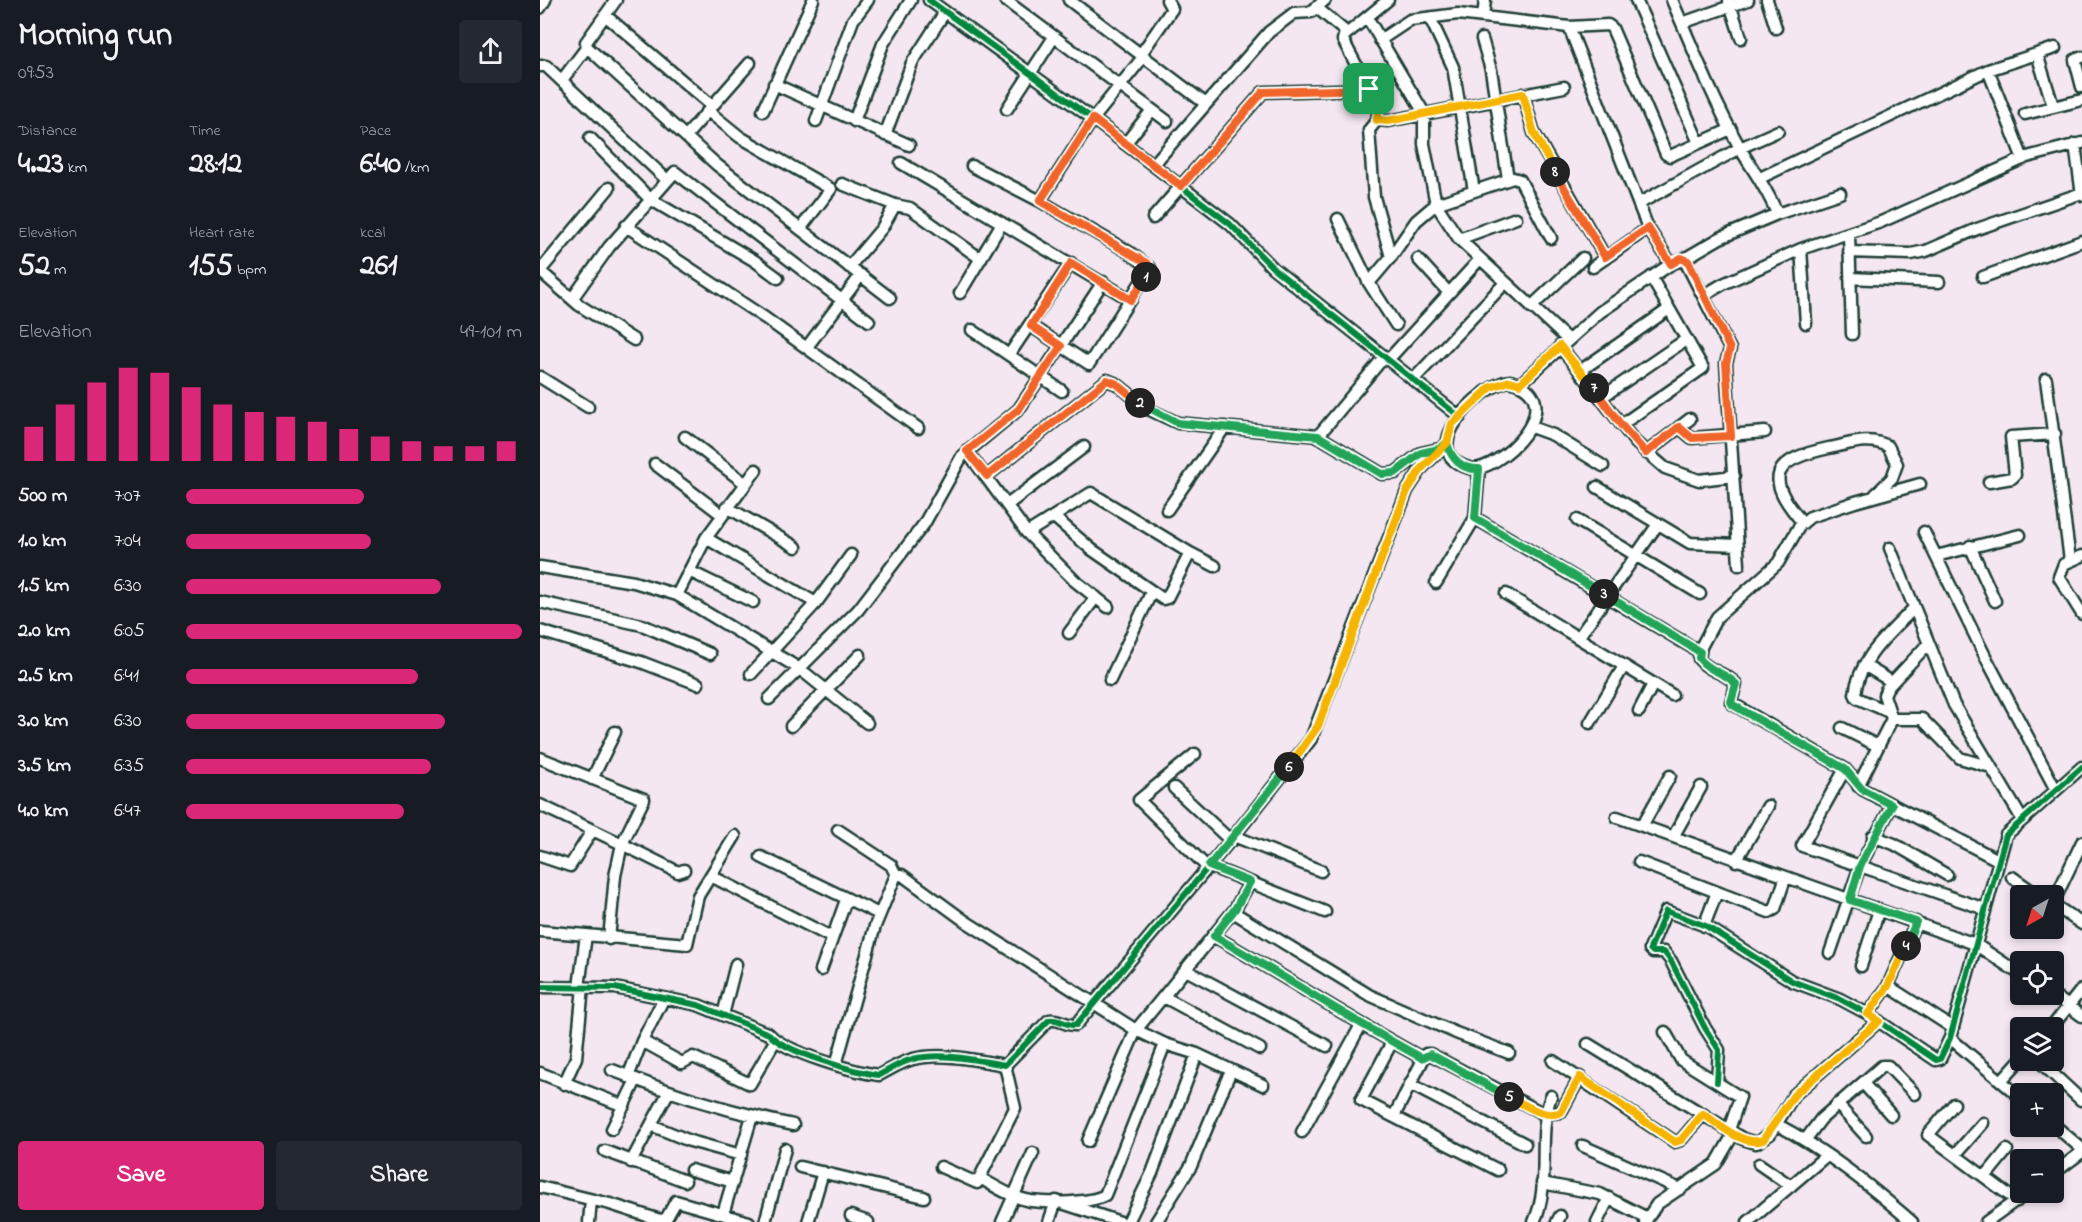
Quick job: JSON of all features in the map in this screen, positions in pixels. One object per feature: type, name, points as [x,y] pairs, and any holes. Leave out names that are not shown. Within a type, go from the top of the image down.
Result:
[{"type":"street","points":[[562,80],[587,47],[586,42],[616,0]]},
{"type":"street","points":[[763,111],[813,0]]},
{"type":"street","points":[[816,121],[853,20],[868,0]]},
{"type":"street","points":[[854,121],[888,33],[911,0]]},
{"type":"street","points":[[929,0],[1181,186],[1247,239],[1273,268],[1460,417]]},
{"type":"street","points":[[1005,0],[1167,121]]},
{"type":"street","points":[[1069,0],[1206,104]]},
{"type":"street","points":[[1040,201],[1093,119],[1142,55],[1172,9],[1167,0]]},
{"type":"street","points":[[1388,0],[1347,33],[1344,36],[1344,44],[1379,108],[1377,120],[1369,130],[1374,197],[1391,257]]},
{"type":"street","points":[[1484,17],[1485,0]]},
{"type":"street","points":[[1636,0],[1699,143]]},
{"type":"street","points":[[1672,0],[1740,148],[1769,191],[1777,214]]},
{"type":"street","points":[[1682,23],[1729,3],[1748,0]]},
{"type":"street","points":[[1767,0],[1776,28]]},
{"type":"street","points":[[1729,3],[1741,38]]},
{"type":"street","points":[[1153,165],[1277,25],[1294,13],[1307,13],[1321,4],[1347,33]]},
{"type":"street","points":[[885,135],[912,63],[945,12]]},
{"type":"street","points":[[1380,40],[1405,22],[1458,14],[1569,27],[1608,25],[1612,28],[1666,154],[1670,156],[1731,129]]},
{"type":"street","points":[[605,15],[740,137],[831,189],[800,229]]},
{"type":"street","points":[[1367,17],[1424,113],[1424,144],[1436,204],[1459,238],[1564,342],[1580,371],[1621,425],[1646,453],[1665,468],[1692,478],[1734,476]]},
{"type":"street","points":[[1430,18],[1453,67],[1462,108],[1474,191]]},
{"type":"street","points":[[1569,27],[1648,228],[1671,264]]},
{"type":"street","points":[[1007,109],[1054,36]]},
{"type":"street","points":[[1482,39],[1496,101],[1508,179]]},
{"type":"street","points":[[587,47],[717,165],[890,298]]},
{"type":"street","points":[[1760,178],[1988,70],[2055,48]]},
{"type":"street","points":[[2037,54],[2053,106]]},
{"type":"street","points":[[2082,57],[2075,60],[2082,86]]},
{"type":"street","points":[[686,136],[750,63]]},
{"type":"street","points":[[540,66],[546,66],[562,80],[667,180]]},
{"type":"street","points":[[1988,70],[2023,159]]},
{"type":"street","points":[[774,84],[909,145]]},
{"type":"street","points":[[1377,120],[1388,121],[1462,108],[1564,87]]},
{"type":"street","points":[[1153,218],[1263,92],[1369,89]]},
{"type":"street","points":[[1523,94],[1534,133],[1605,257]]},
{"type":"street","points":[[2025,114],[2082,100]]},
{"type":"street","points":[[1125,144],[1152,110]]},
{"type":"street","points":[[1640,203],[1740,148],[1778,131]]},
{"type":"street","points":[[590,138],[650,199],[755,261],[778,278]]},
{"type":"street","points":[[1704,295],[1801,249],[1881,222],[2023,159],[2078,143],[2082,189],[1926,251],[1911,254],[1850,252]]},
{"type":"street","points":[[901,164],[1131,300]]},
{"type":"street","points":[[972,166],[1040,201],[1148,264],[1149,272],[1089,364],[1031,326]]},
{"type":"street","points":[[572,299],[626,226],[675,172],[869,321]]},
{"type":"street","points":[[1369,282],[1391,257],[1416,221],[1436,204],[1508,179],[1517,177],[1520,180],[1551,238]]},
{"type":"street","points":[[842,184],[895,205],[909,208],[981,259]]},
{"type":"street","points":[[609,188],[540,271],[572,299],[634,340]]},
{"type":"street","points":[[1520,384],[1600,312],[1671,264],[1720,238],[1777,214],[1840,193]]},
{"type":"street","points":[[849,267],[882,228],[895,205]]},
{"type":"street","points":[[1459,238],[1516,218]]},
{"type":"street","points":[[1338,219],[1369,282],[1396,325]]},
{"type":"street","points":[[960,293],[1002,223]]},
{"type":"street","points":[[626,226],[807,347],[918,428]]},
{"type":"street","points":[[1593,267],[1648,228]]},
{"type":"street","points":[[1849,234],[1852,334]]},
{"type":"street","points":[[1983,277],[2082,242]]},
{"type":"street","points":[[1801,249],[1806,323]]},
{"type":"street","points":[[1531,307],[1583,258]]},
{"type":"street","points":[[1418,259],[1449,293]]},
{"type":"street","points":[[1318,436],[1386,359],[1480,259]]},
{"type":"street","points":[[1684,259],[1730,349],[1726,363],[1739,565]]},
{"type":"street","points":[[1009,354],[1031,326],[1071,263]]},
{"type":"street","points":[[807,347],[861,275]]},
{"type":"street","points":[[1621,425],[1702,371],[1703,368],[1651,277]]},
{"type":"street","points":[[1850,278],[1939,282]]},
{"type":"street","points":[[769,699],[858,610],[924,524],[967,451],[1019,409],[1103,282]]},
{"type":"street","points":[[1413,380],[1505,282]]},
{"type":"street","points":[[1580,371],[1670,309]]},
{"type":"street","points":[[972,330],[1062,391]]},
{"type":"street","points":[[1602,397],[1687,339]]},
{"type":"street","points":[[540,377],[588,407]]},
{"type":"street","points":[[2046,379],[2070,560]]},
{"type":"street","points":[[987,476],[1107,380],[1164,417],[1178,423],[1318,436],[1382,474],[1395,473],[1421,453],[1443,446]]},
{"type":"street","points":[[1005,1065],[1049,1020],[1056,1019],[1069,1025],[1076,1025],[1233,839],[1318,726],[1407,491],[1443,446],[1452,424],[1491,387],[1510,381],[1520,384],[1534,398],[1536,408],[1531,427],[1492,464],[1479,469],[1464,467],[1443,446]]},
{"type":"street","points":[[1646,453],[1690,419]]},
{"type":"street","points":[[1167,510],[1225,427]]},
{"type":"street","points":[[1531,427],[1553,435],[1602,466]]},
{"type":"street","points":[[1679,427],[1692,438],[1765,432]]},
{"type":"street","points":[[1989,482],[2012,478],[2015,475],[2011,437],[2055,434]]},
{"type":"street","points":[[685,437],[746,484]]},
{"type":"street","points":[[1803,523],[1784,501],[1778,482],[1779,472],[1788,462],[1803,454],[1868,440],[1888,446],[1897,464],[1892,478],[1873,497]]},
{"type":"street","points":[[1007,505],[1084,447]]},
{"type":"street","points":[[967,451],[1027,533],[1108,607]]},
{"type":"street","points":[[655,464],[724,511],[796,547]]},
{"type":"street","points":[[1436,583],[1475,518],[1479,469]]},
{"type":"street","points":[[677,595],[706,538],[756,470]]},
{"type":"street","points":[[1920,484],[1873,497],[1810,518],[1803,523],[1789,540],[1778,563],[1717,616],[1699,658],[1704,665],[1731,678],[1736,684],[1731,702],[1733,705],[1845,769],[1858,786],[1998,860]]},
{"type":"street","points":[[1597,487],[1690,543],[1738,545]]},
{"type":"street","points":[[1027,533],[1090,494],[1215,566]]},
{"type":"street","points":[[1054,517],[1151,594],[1162,599],[1167,598],[1190,553]]},
{"type":"street","points":[[1475,518],[1700,652]]},
{"type":"street","points":[[1576,520],[1700,594]]},
{"type":"street","points":[[1578,638],[1658,524]]},
{"type":"street","points":[[1924,532],[1985,656],[2056,790]]},
{"type":"street","points":[[1936,556],[2020,535]]},
{"type":"street","points":[[706,538],[816,603]]},
{"type":"street","points":[[1970,546],[1995,601]]},
{"type":"street","points":[[1890,548],[1954,705],[2022,819]]},
{"type":"street","points":[[751,674],[816,603],[851,555]]},
{"type":"street","points":[[2081,609],[2059,577],[2064,564],[2082,556]]},
{"type":"street","points":[[540,567],[634,582],[677,595],[800,669],[827,688],[867,723]]},
{"type":"street","points":[[689,571],[753,602]]},
{"type":"street","points":[[1110,680],[1151,594]]},
{"type":"street","points":[[1506,594],[1672,695]]},
{"type":"street","points":[[1069,633],[1096,597]]},
{"type":"street","points":[[540,602],[642,625],[710,654]]},
{"type":"street","points":[[1914,608],[1864,665],[1855,694],[1857,698],[1890,716],[1922,719],[1960,758],[1991,767]]},
{"type":"street","points":[[540,632],[641,662],[698,684]]},
{"type":"street","points":[[1858,786],[1890,716],[1884,695],[1928,644]]},
{"type":"street","points":[[791,726],[860,656]]},
{"type":"street","points":[[1864,665],[1893,682]]},
{"type":"street","points":[[1590,723],[1624,666]]},
{"type":"street","points":[[1639,711],[1653,684]]},
{"type":"street","points":[[1842,728],[1878,746]]},
{"type":"street","points":[[592,779],[615,732]]},
{"type":"street","points":[[1195,754],[1139,801],[1208,867],[1324,912]]},
{"type":"street","points":[[540,758],[644,799],[622,844],[615,876],[609,939]]},
{"type":"street","points":[[1716,1082],[1719,1050],[1705,1028],[1671,960],[1664,952],[1653,952],[1650,946],[1666,911],[1704,926],[1792,981],[1840,999],[1868,1014],[1936,1060],[1945,1053],[2006,835],[2082,767]]},
{"type":"street","points":[[1845,769],[1802,846],[1985,909]]},
{"type":"street","points":[[1642,826],[1670,776]]},
{"type":"street","points":[[1672,837],[1701,787]]},
{"type":"street","points":[[1174,788],[1233,839],[1321,871]]},
{"type":"street","points":[[1830,953],[1860,866],[1873,836],[1892,805]]},
{"type":"street","points":[[540,806],[678,872],[684,870]]},
{"type":"street","points":[[1736,861],[1768,806]]},
{"type":"street","points":[[1617,817],[1785,879],[1975,944],[2010,967]]},
{"type":"street","points":[[838,830],[891,865],[896,875]]},
{"type":"street","points":[[540,856],[570,866],[592,831]]},
{"type":"street","points":[[540,931],[609,939],[687,944],[698,896],[735,836]]},
{"type":"street","points":[[1873,836],[1894,844],[1947,874]]},
{"type":"street","points":[[2062,885],[2082,842]]},
{"type":"street","points":[[761,857],[879,914]]},
{"type":"street","points":[[1640,862],[1773,912],[1785,879]]},
{"type":"street","points":[[836,1065],[879,914],[896,875]]},
{"type":"street","points":[[896,875],[902,875],[965,921],[1136,1030],[1165,1044],[1197,1054],[1263,1085]]},
{"type":"street","points":[[711,876],[831,938]]},
{"type":"street","points":[[2012,877],[2023,885]]},
{"type":"street","points":[[1088,1141],[1136,1030],[1233,912],[1250,882]]},
{"type":"street","points":[[1704,926],[1717,892]]},
{"type":"street","points":[[821,970],[846,900]]},
{"type":"street","points":[[1861,966],[1879,910]]},
{"type":"street","points":[[2064,910],[2082,924]]},
{"type":"street","points":[[1233,912],[1369,995],[1456,1033],[1509,1053]]},
{"type":"street","points":[[1868,1014],[1888,986],[1916,922]]},
{"type":"street","points":[[564,1084],[576,1058],[586,935]]},
{"type":"street","points":[[1214,936],[1282,974],[1361,1025],[1422,1058]]},
{"type":"street","points":[[723,1015],[736,963]]},
{"type":"street","points":[[1186,970],[1327,1046]]},
{"type":"street","points":[[1888,986],[1951,1033],[2010,1089]]},
{"type":"street","points":[[540,987],[615,988],[698,1005],[769,1034],[776,1041],[836,1065],[879,1075],[911,1060],[926,1058],[970,1059],[1005,1065]]},
{"type":"street","points":[[2060,1017],[2082,989]]},
{"type":"street","points":[[1164,997],[1260,1049]]},
{"type":"street","points":[[612,1129],[624,1106],[642,1041],[664,998]]},
{"type":"street","points":[[2064,1002],[2082,1016]]},
{"type":"street","points":[[1588,1044],[1731,1131],[1756,1143],[1763,1140],[1776,1124],[1794,1095],[1879,1021]]},
{"type":"street","points":[[1302,1132],[1361,1025]]},
{"type":"street","points":[[1542,1183],[1609,1198],[1646,1220],[1658,1204],[1716,1164],[1731,1131],[1740,1097],[1681,1060],[1665,1032]]},
{"type":"street","points":[[642,1041],[682,1063],[693,1057],[750,1084],[776,1041]]},
{"type":"street","points":[[1392,1042],[1361,1100],[1498,1170]]},
{"type":"street","points":[[980,1178],[1014,1196],[1031,1201],[1087,1201],[1105,1195],[1165,1044]]},
{"type":"street","points":[[1128,1222],[1152,1173],[1197,1054]]},
{"type":"street","points":[[1394,1116],[1422,1058],[1430,1054],[1545,1114],[1561,1112],[1580,1077]]},
{"type":"street","points":[[1553,1061],[1675,1142],[1681,1140],[1703,1114]]},
{"type":"street","points":[[941,1167],[974,1183],[980,1178],[1015,1108],[1005,1065]]},
{"type":"street","points":[[1806,1139],[1821,1119],[1837,1104],[1885,1065],[1915,1094]]},
{"type":"street","points":[[612,1070],[668,1093],[793,1125]]},
{"type":"street","points":[[1156,1222],[1191,1166],[1231,1070]]},
{"type":"street","points":[[2001,1081],[2010,1071]]},
{"type":"street","points":[[2050,1071],[2081,1100]]},
{"type":"street","points":[[540,1073],[624,1106]]},
{"type":"street","points":[[1863,1083],[1891,1115]]},
{"type":"street","points":[[1410,1084],[1525,1144]]},
{"type":"street","points":[[631,1162],[668,1093]]},
{"type":"street","points":[[1534,1222],[1541,1206],[1545,1114],[1551,1096]]},
{"type":"street","points":[[1837,1104],[1866,1136]]},
{"type":"street","points":[[1954,1104],[1928,1135],[2010,1196]]},
{"type":"street","points":[[723,1214],[753,1116]]},
{"type":"street","points":[[1955,1155],[1983,1123]]},
{"type":"street","points":[[1776,1124],[1806,1139],[1912,1222]]},
{"type":"street","points":[[651,1125],[690,1141],[741,1155]]},
{"type":"street","points":[[2064,1134],[2082,1150],[2064,1165]]},
{"type":"street","points":[[1583,1146],[1680,1189]]},
{"type":"street","points":[[765,1222],[785,1149]]},
{"type":"street","points":[[1985,1177],[2007,1150]]},
{"type":"street","points":[[605,1151],[686,1181]]},
{"type":"street","points":[[1002,1222],[1034,1153]]},
{"type":"street","points":[[1748,1222],[1827,1155]]},
{"type":"street","points":[[1759,1164],[1791,1186]]},
{"type":"street","points":[[800,1167],[924,1197]]},
{"type":"street","points":[[691,1170],[733,1182]]},
{"type":"street","points":[[808,1222],[823,1172]]},
{"type":"street","points":[[540,1187],[664,1221],[676,1201],[749,1222]]},
{"type":"street","points":[[1597,1222],[1609,1198]]},
{"type":"street","points":[[589,1222],[591,1200]]},
{"type":"street","points":[[1049,1222],[1056,1201]]},
{"type":"street","points":[[1056,1201],[1120,1222]]},
{"type":"street","points":[[1986,1222],[2014,1203]]},
{"type":"street","points":[[851,1216],[868,1222]]},
{"type":"cycle path","points":[[929,0],[1093,119],[1230,224],[1273,268],[1460,417]]},
{"type":"cycle path","points":[[540,987],[615,988],[698,1005],[769,1034],[789,1048],[804,1054],[854,1070],[879,1075],[904,1062],[935,1056],[1005,1065],[1049,1020],[1076,1025],[1234,836],[1311,739],[1407,491],[1422,468],[1447,443]]},
{"type":"cycle path","points":[[1717,1082],[1719,1050],[1705,1028],[1671,961],[1664,952],[1653,952],[1650,949],[1666,911],[1706,926],[1792,981],[1840,999],[1868,1014],[1936,1060],[1940,1059],[1950,1038],[2006,835],[2082,767]]},
{"type":"route","points":[[1369,89],[1263,92],[1181,186],[1093,119],[1040,201],[1148,264],[1149,272],[1131,300],[1071,263],[1031,326],[1061,346],[1019,409],[967,451],[987,476],[1049,429],[1107,380],[1117,384],[1148,409],[1178,423],[1318,436],[1382,474],[1395,473],[1421,453],[1439,449],[1447,443],[1456,461],[1464,467],[1479,469],[1475,518],[1700,652],[1699,658],[1704,665],[1731,678],[1736,684],[1731,702],[1733,705],[1845,769],[1858,786],[1892,805],[1873,836],[1860,866],[1850,900],[1916,922],[1888,986],[1868,1014],[1879,1021],[1794,1095],[1770,1134],[1756,1143],[1743,1139],[1703,1114],[1681,1140],[1675,1142],[1580,1077],[1561,1112],[1545,1114],[1430,1054],[1422,1058],[1361,1025],[1282,974],[1214,936],[1235,909],[1250,882],[1209,866],[1311,739],[1318,726],[1407,491],[1422,468],[1447,443],[1452,424],[1491,387],[1500,382],[1510,381],[1520,384],[1560,346],[1602,397],[1621,425],[1646,453],[1679,427],[1692,438],[1731,436],[1726,363],[1730,349],[1688,261],[1681,258],[1671,264],[1648,228],[1605,257],[1534,133],[1523,94],[1388,121],[1377,120],[1379,108],[1369,89]]}]
